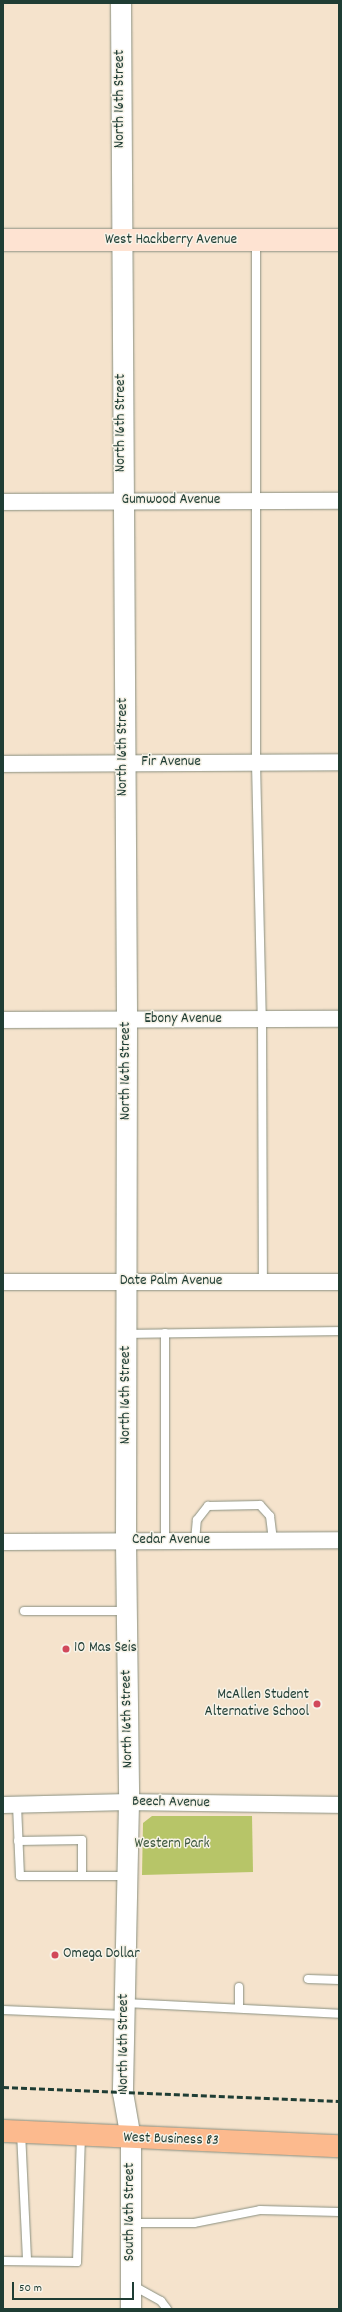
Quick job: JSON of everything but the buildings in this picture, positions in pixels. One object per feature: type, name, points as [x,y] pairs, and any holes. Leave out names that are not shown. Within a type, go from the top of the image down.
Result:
[{"type":"main road","name":"West Hackberry Avenue","points":[[3,240],[339,240]]},
{"type":"main road","name":"West Business 83","points":[[12,2132],[339,2146]]},
{"type":"street","name":"North 16th Street","points":[[121,3],[122,501],[127,1020],[126,1542],[129,1802],[123,2093],[131,2138]]},
{"type":"street","name":"Gumwood Avenue","points":[[3,502],[339,501]]},
{"type":"street","name":"Fir Avenue","points":[[3,764],[339,762]]},
{"type":"street","name":"Ebony Avenue","points":[[3,1020],[339,1019]]},
{"type":"street","name":"Date Palm Avenue","points":[[3,1282],[339,1282]]},
{"type":"street","name":"Cedar Avenue","points":[[3,1542],[339,1540]]},
{"type":"street","name":"Beech Avenue","points":[[10,1805],[129,1802],[339,1805]]},
{"type":"street","name":"South 16th Street","points":[[131,2138],[131,2309]]},
{"type":"lane","points":[[256,240],[256,763],[262,1019],[263,1282]]},
{"type":"lane","points":[[127,1334],[339,1331]]},
{"type":"lane","points":[[165,1333],[165,1541]]},
{"type":"lane","points":[[195,1541],[197,1520],[208,1506],[260,1505],[270,1516],[273,1541]]},
{"type":"lane","points":[[24,1611],[127,1611]]},
{"type":"lane","points":[[10,1805],[18,1841],[20,1876],[128,1876]]},
{"type":"lane","points":[[18,1841],[82,1840],[82,1876]]},
{"type":"lane","points":[[308,1979],[339,1980]]},
{"type":"lane","points":[[239,1987],[239,2008]]},
{"type":"lane","points":[[3,2010],[89,2014],[125,2009],[239,2008],[339,2014]]},
{"type":"lane","points":[[12,2132],[27,2261]]},
{"type":"lane","points":[[3,2261],[77,2262],[81,2136]]},
{"type":"lane","points":[[131,2223],[194,2223],[260,2210],[339,2212]]},
{"type":"lane","points":[[131,2284],[162,2301],[167,2309]]},
{"type":"green space","name":"Western Park","points":[[152,1816],[252,1816],[253,1872],[142,1875],[143,1823]]},
{"type":"railway","points":[[3,2087],[339,2101]]},
{"type":"place","name":"10 Mas Seis","points":[[66,1649]]},
{"type":"place","name":"McAllen Student Alternative School","points":[[317,1704]]},
{"type":"place","name":"Omega Dollar","points":[[55,1955]]}]
